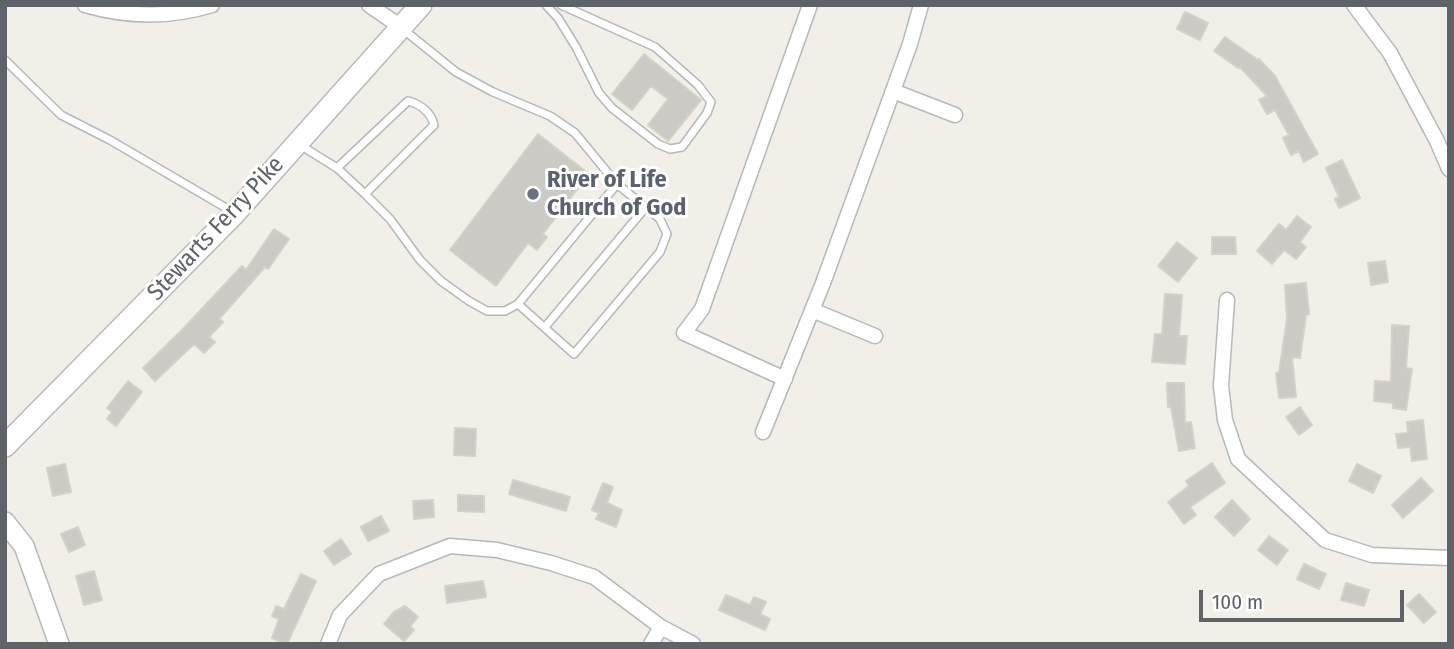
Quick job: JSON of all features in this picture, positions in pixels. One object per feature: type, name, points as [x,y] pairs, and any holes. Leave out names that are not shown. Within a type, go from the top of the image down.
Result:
[{"type":"main road","name":"Stewarts Ferry Pike","points":[[5,446],[235,213],[421,5]]},
{"type":"street","points":[[85,5],[114,12],[150,15],[189,12],[212,5]]},
{"type":"street","points":[[369,5],[401,27]]},
{"type":"street","points":[[785,379],[684,333],[702,309],[810,5]]},
{"type":"street","points":[[763,432],[812,310],[893,91],[921,5]]},
{"type":"street","points":[[1354,5],[1390,53],[1449,169]]},
{"type":"street","points":[[893,91],[955,115]]},
{"type":"street","points":[[1227,300],[1221,386],[1225,420],[1238,459],[1325,540],[1372,555],[1449,558]]},
{"type":"street","points":[[812,310],[875,336]]},
{"type":"street","points":[[5,522],[23,546],[59,644]]},
{"type":"street","points":[[328,644],[340,615],[379,574],[450,546],[497,550],[594,577],[661,627],[693,644]]},
{"type":"street","points":[[651,644],[661,627]]},
{"type":"lane","points":[[546,5],[558,18],[590,72],[599,93],[612,108],[658,144],[670,149],[682,146],[707,113],[711,102],[698,85],[655,47],[561,5]]},
{"type":"lane","points":[[401,27],[456,72],[493,92],[550,116],[575,133],[617,184],[660,219],[667,234],[660,252],[574,354],[519,304]]},
{"type":"lane","points":[[5,61],[61,114],[235,213]]},
{"type":"lane","points":[[337,168],[408,101],[416,103],[432,117],[434,125],[365,194]]},
{"type":"lane","points":[[297,143],[337,168],[365,194],[390,219],[420,260],[441,281],[487,311],[505,311],[519,304],[617,184]]},
{"type":"lane","points":[[545,327],[646,207]]},
{"type":"building","points":[[1185,12],[1208,23],[1200,40],[1177,29]]},
{"type":"building","points":[[1225,37],[1259,59],[1275,76],[1318,154],[1304,162],[1299,151],[1291,155],[1283,138],[1289,135],[1275,110],[1267,114],[1259,100],[1267,96],[1240,67],[1214,51]]},
{"type":"building","points":[[644,54],[701,100],[668,141],[648,125],[668,99],[651,86],[632,110],[612,94]]},
{"type":"building","name":"River of Life Church of God","points":[[538,134],[589,174],[543,234],[547,237],[537,250],[528,243],[496,286],[450,250]]},
{"type":"building","points":[[1342,160],[1360,198],[1339,208],[1335,199],[1339,197],[1326,168]]},
{"type":"building","points":[[1297,216],[1311,227],[1300,242],[1306,247],[1296,259],[1284,250],[1272,264],[1257,251],[1279,224],[1286,230]]},
{"type":"building","points":[[274,229],[289,239],[268,269],[265,267],[219,319],[223,322],[209,337],[215,342],[204,353],[194,344],[155,381],[143,368],[242,266],[246,270]]},
{"type":"building","points":[[1212,237],[1235,237],[1236,254],[1212,254]]},
{"type":"building","points":[[1177,242],[1197,258],[1178,282],[1158,266]]},
{"type":"building","points":[[1385,261],[1388,282],[1371,285],[1368,263]]},
{"type":"building","points":[[1306,283],[1309,314],[1306,315],[1300,358],[1292,357],[1296,397],[1279,398],[1276,373],[1279,372],[1287,319],[1285,285]]},
{"type":"building","points":[[1165,294],[1182,295],[1179,336],[1187,336],[1185,364],[1152,362],[1155,334],[1162,334]]},
{"type":"building","points":[[1392,325],[1409,326],[1406,368],[1412,369],[1406,410],[1393,408],[1393,403],[1374,401],[1375,381],[1391,382]]},
{"type":"building","points":[[128,381],[142,392],[116,426],[107,419],[112,412],[107,408]]},
{"type":"building","points":[[1167,383],[1184,383],[1185,423],[1191,422],[1195,448],[1179,451],[1171,407],[1168,407]]},
{"type":"building","points":[[1300,407],[1312,425],[1299,435],[1286,417]]},
{"type":"building","points":[[1423,420],[1427,459],[1412,461],[1410,447],[1398,448],[1396,434],[1408,433],[1407,422]]},
{"type":"building","points":[[455,428],[476,429],[475,456],[454,455]]},
{"type":"building","points":[[1212,463],[1225,483],[1190,507],[1196,515],[1184,524],[1168,502],[1189,486],[1186,481]]},
{"type":"building","points":[[65,464],[71,492],[53,496],[47,468]]},
{"type":"building","points":[[1357,464],[1381,476],[1373,493],[1349,481]]},
{"type":"building","points":[[1421,478],[1433,491],[1403,518],[1392,505]]},
{"type":"building","points":[[513,480],[570,497],[566,511],[509,494]]},
{"type":"building","points":[[603,483],[613,487],[607,503],[622,510],[616,527],[596,519],[599,513],[592,510]]},
{"type":"building","points":[[458,495],[484,496],[484,512],[458,511]]},
{"type":"building","points":[[433,500],[434,517],[414,519],[413,501]]},
{"type":"building","points":[[1232,500],[1250,519],[1234,536],[1215,517]]},
{"type":"building","points":[[381,516],[389,531],[368,541],[361,527]]},
{"type":"building","points":[[78,527],[85,545],[69,552],[61,534]]},
{"type":"building","points":[[1269,536],[1288,550],[1277,565],[1258,550]]},
{"type":"building","points":[[341,539],[351,554],[334,565],[324,551]]},
{"type":"building","points":[[1304,564],[1326,574],[1319,589],[1297,579]]},
{"type":"building","points":[[94,571],[102,600],[84,605],[76,576]]},
{"type":"building","points":[[301,574],[316,581],[287,644],[272,638],[279,619],[272,616],[276,606],[284,609]]},
{"type":"building","points":[[483,581],[486,597],[447,603],[445,586]]},
{"type":"building","points":[[1346,583],[1369,590],[1364,606],[1341,600]]},
{"type":"building","points":[[1419,594],[1436,612],[1424,623],[1407,605]]},
{"type":"building","points":[[726,595],[750,605],[754,597],[766,602],[760,614],[770,619],[765,630],[719,610]]},
{"type":"building","points":[[405,606],[418,617],[410,626],[414,630],[404,641],[384,624],[394,612]]},
{"type":"place","name":"River of Life Church of God","points":[[533,194]]}]
